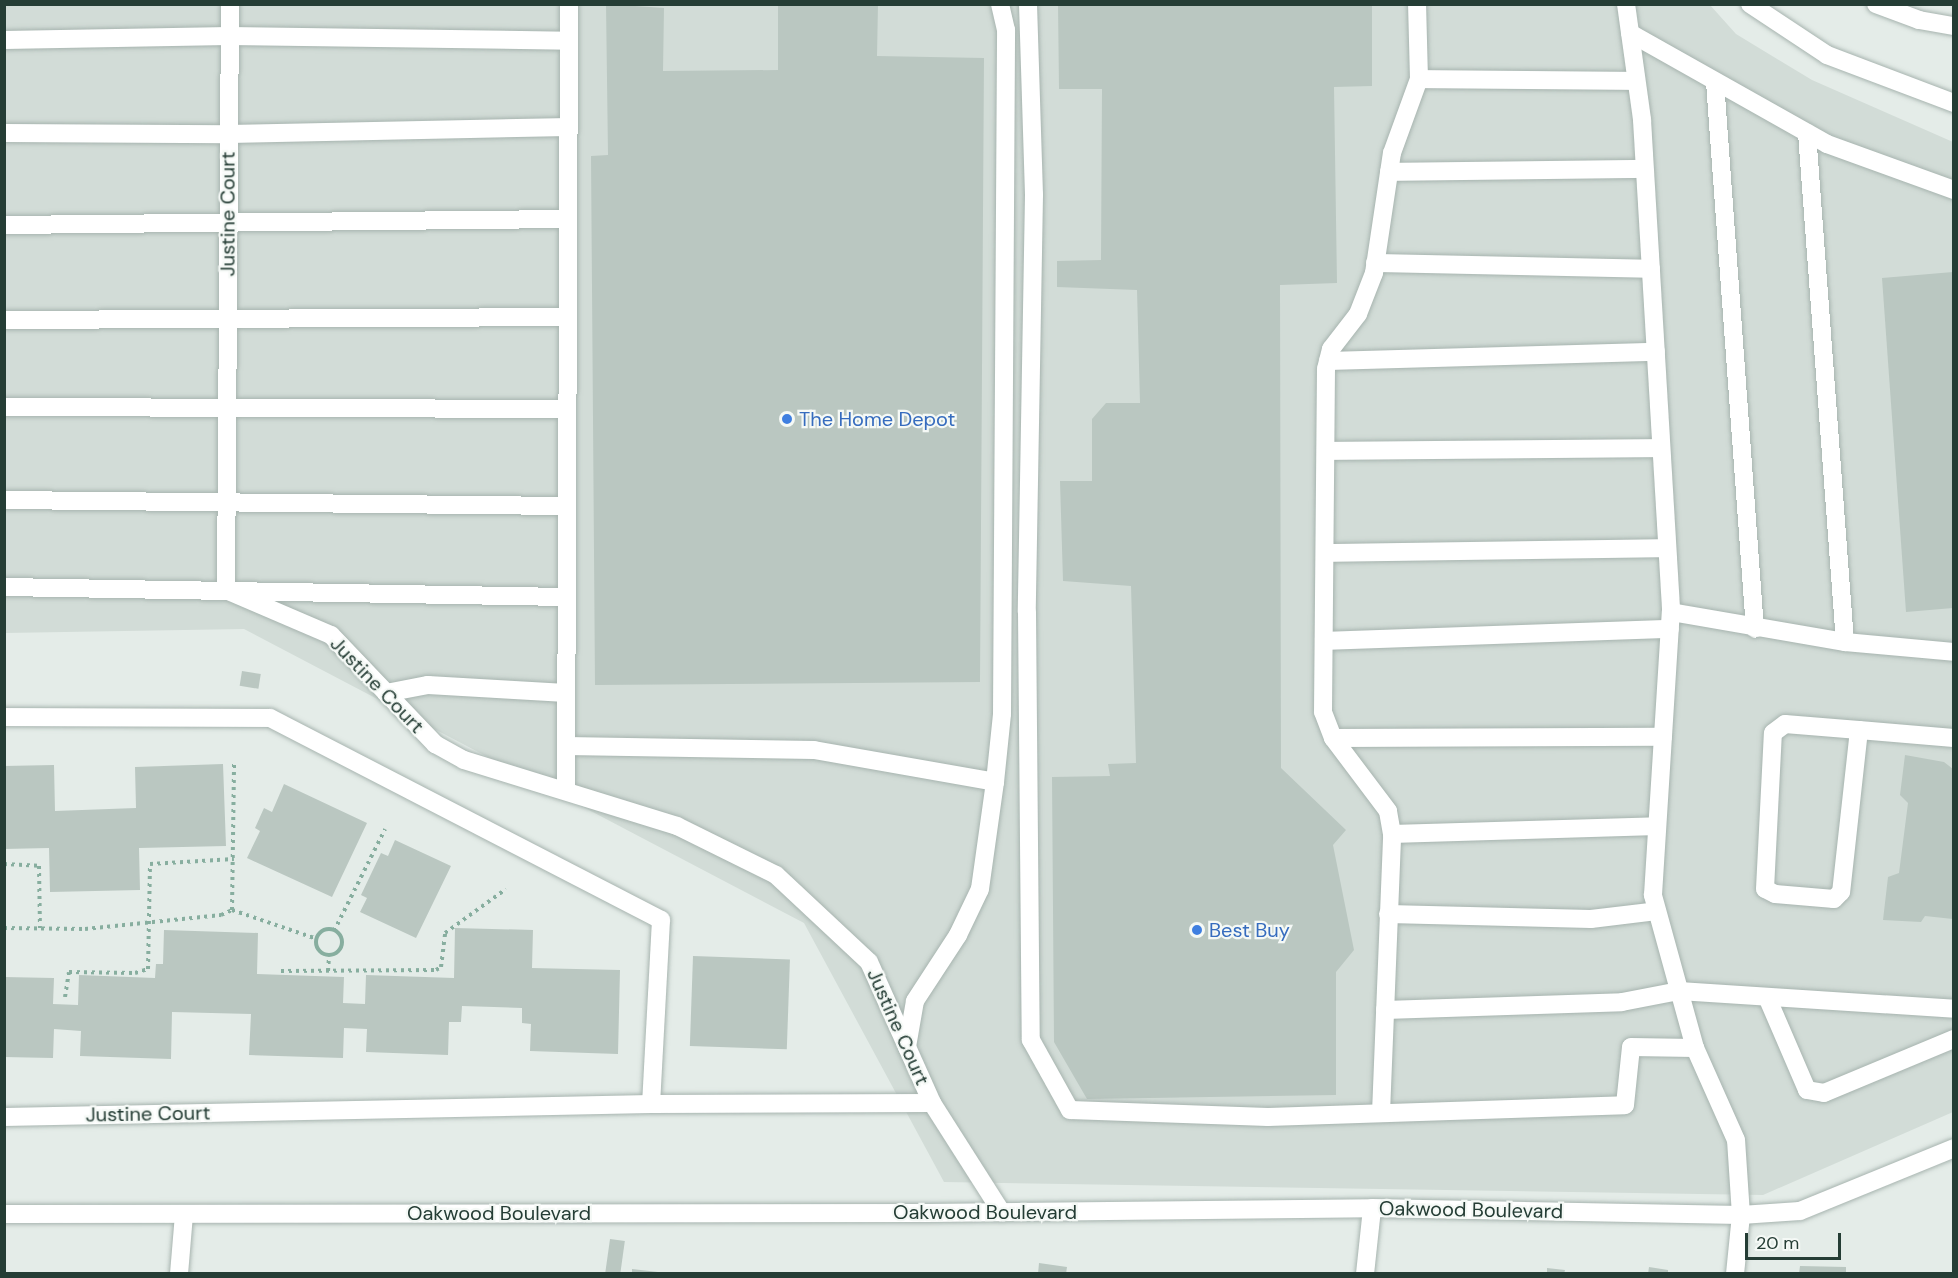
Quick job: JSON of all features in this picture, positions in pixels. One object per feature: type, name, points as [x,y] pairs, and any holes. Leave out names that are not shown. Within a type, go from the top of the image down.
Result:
[{"type":"street","name":"Justine Court","points":[[230,4],[226,590],[331,635],[435,744],[464,760],[677,826],[776,875],[869,962],[932,1103],[1002,1213]]},
{"type":"street","points":[[566,790],[569,4]]},
{"type":"street","points":[[907,1047],[915,1001],[958,935],[980,889],[1002,714],[1006,30],[1000,4]]},
{"type":"street","points":[[1028,4],[1034,195],[1027,612],[1031,1040],[1070,1110],[1268,1117],[1625,1105],[1631,1047],[1695,1048]]},
{"type":"street","points":[[1381,1113],[1392,834],[1388,811],[1332,738],[1323,712],[1328,361],[1331,349],[1358,314],[1375,263],[1392,153],[1419,79],[1417,4]]},
{"type":"street","points":[[1626,4],[1644,169],[1671,621],[1653,895],[1695,1048],[1736,1140],[1741,1215],[1735,1274]]},
{"type":"street","points":[[1750,4],[1827,55],[1953,103]]},
{"type":"street","points":[[1876,4],[1919,20],[1953,26]]},
{"type":"street","points":[[1630,33],[1827,144],[1953,190]]},
{"type":"street","points":[[4,39],[229,36],[569,41]]},
{"type":"street","points":[[1419,79],[1636,81]]},
{"type":"street","points":[[1715,82],[1755,629]]},
{"type":"street","points":[[4,133],[229,134],[569,127]]},
{"type":"street","points":[[1807,133],[1845,642]]},
{"type":"street","points":[[1389,172],[1644,169]]},
{"type":"street","points":[[4,225],[568,219]]},
{"type":"street","points":[[1375,263],[1650,269]]},
{"type":"street","points":[[4,320],[568,317]]},
{"type":"street","points":[[1328,361],[1656,352]]},
{"type":"street","points":[[4,407],[567,409]]},
{"type":"street","points":[[1326,451],[1661,448]]},
{"type":"street","points":[[4,500],[567,506]]},
{"type":"street","points":[[1325,553],[1667,548]]},
{"type":"street","points":[[4,587],[567,597]]},
{"type":"street","points":[[1324,641],[1671,621],[1755,629],[1845,642],[1953,652]]},
{"type":"street","points":[[386,693],[429,686],[566,693]]},
{"type":"street","points":[[4,717],[270,718],[661,920],[651,1104]]},
{"type":"street","points":[[1858,730],[1841,892],[1834,899],[1774,894],[1765,888],[1773,733],[1785,724],[1858,730],[1953,738]]},
{"type":"street","points":[[1332,738],[1663,737]]},
{"type":"street","points":[[566,746],[814,750],[994,782]]},
{"type":"street","points":[[1392,834],[1657,826]]},
{"type":"street","points":[[1388,914],[1591,919],[1657,910]]},
{"type":"street","points":[[1385,1010],[1622,1002],[1680,991],[1953,1009]]},
{"type":"street","points":[[1767,997],[1807,1090],[1824,1093],[1953,1039]]},
{"type":"street","name":"Justine Court","points":[[4,1117],[651,1104],[932,1103]]},
{"type":"street","name":"Oakwood Boulevard","points":[[4,1214],[1002,1213],[1372,1208],[1741,1215],[1800,1211],[1953,1148]]},
{"type":"street","points":[[1365,1274],[1372,1208]]},
{"type":"street","points":[[179,1274],[184,1215]]},
{"type":"path","points":[[232,910],[234,760]]},
{"type":"path","points":[[334,931],[385,829]]},
{"type":"path","points":[[65,997],[69,972],[135,973],[148,969],[150,864],[234,859]]},
{"type":"path","points":[[4,864],[39,866],[40,928]]},
{"type":"path","points":[[281,971],[436,970],[441,967],[445,933],[506,889]]},
{"type":"path","points":[[4,928],[148,922],[232,910],[317,939]]},
{"type":"path","points":[[334,931],[342,944],[339,951],[330,955],[320,951],[317,939],[322,932],[334,931]]},
{"type":"path","points":[[328,971],[330,955]]},
{"type":"shaded area","points":[[4,5],[1710,5],[1736,34],[1812,80],[1953,142],[1953,1112],[1763,1195],[944,1182],[804,923],[244,629],[5,633]]},
{"type":"building","name":"The Home Depot","points":[[606,4],[664,8],[663,71],[778,70],[778,4],[878,4],[877,56],[984,58],[980,682],[595,685],[591,156],[608,155]]},
{"type":"building","points":[[1058,4],[1372,4],[1372,86],[1334,87],[1337,283],[1280,285],[1281,768],[1346,830],[1333,845],[1354,950],[1336,972],[1336,1095],[1087,1099],[1054,1042],[1052,777],[1110,776],[1108,764],[1136,763],[1131,586],[1063,581],[1060,481],[1092,481],[1092,419],[1106,403],[1140,403],[1137,290],[1057,287],[1057,261],[1101,260],[1102,89],[1059,89]]},
{"type":"building","points":[[1953,272],[1953,608],[1906,612],[1882,278]]},
{"type":"building","points":[[242,671],[261,674],[258,689],[240,686]]},
{"type":"building","points":[[1905,755],[1944,762],[1953,769],[1953,919],[1925,916],[1921,922],[1883,920],[1888,877],[1899,873],[1908,803],[1900,795]]},
{"type":"building","points":[[223,764],[226,846],[139,848],[140,890],[50,892],[49,848],[4,849],[4,766],[54,765],[55,811],[136,808],[135,767]]},
{"type":"building","points":[[284,784],[367,823],[332,897],[247,858],[260,831],[255,828],[264,808],[272,812]]},
{"type":"building","points":[[395,840],[451,866],[416,938],[360,912],[367,898],[361,895],[381,853],[388,856]]},
{"type":"building","points":[[455,928],[533,930],[532,968],[620,970],[618,1054],[530,1051],[531,1024],[522,1023],[522,1008],[462,1006],[461,1022],[449,1022],[448,1055],[366,1052],[367,1029],[344,1028],[343,1058],[249,1055],[251,1014],[172,1012],[171,1059],[80,1056],[81,1031],[54,1029],[53,1058],[4,1057],[4,977],[54,978],[53,1004],[78,1005],[79,975],[155,978],[156,964],[163,964],[164,930],[258,933],[257,974],[344,977],[343,1003],[365,1004],[366,975],[454,978]]},
{"type":"building","points":[[693,956],[790,959],[787,1049],[690,1046]]},
{"type":"building","points":[[610,1239],[625,1241],[620,1274],[605,1274]]},
{"type":"building","points":[[1039,1263],[1067,1267],[1066,1274],[1038,1274]]},
{"type":"building","points":[[1800,1266],[1846,1267],[1846,1274],[1799,1274]]},
{"type":"building","points":[[1649,1267],[1668,1270],[1668,1274],[1648,1274]]},
{"type":"building","points":[[1547,1268],[1565,1270],[1564,1274],[1547,1274]]},
{"type":"building","points":[[632,1269],[658,1272],[658,1274],[632,1274]]},
{"type":"place","name":"The Home Depot","points":[[787,419]]},
{"type":"place","name":"Best Buy","points":[[1197,930]]}]
